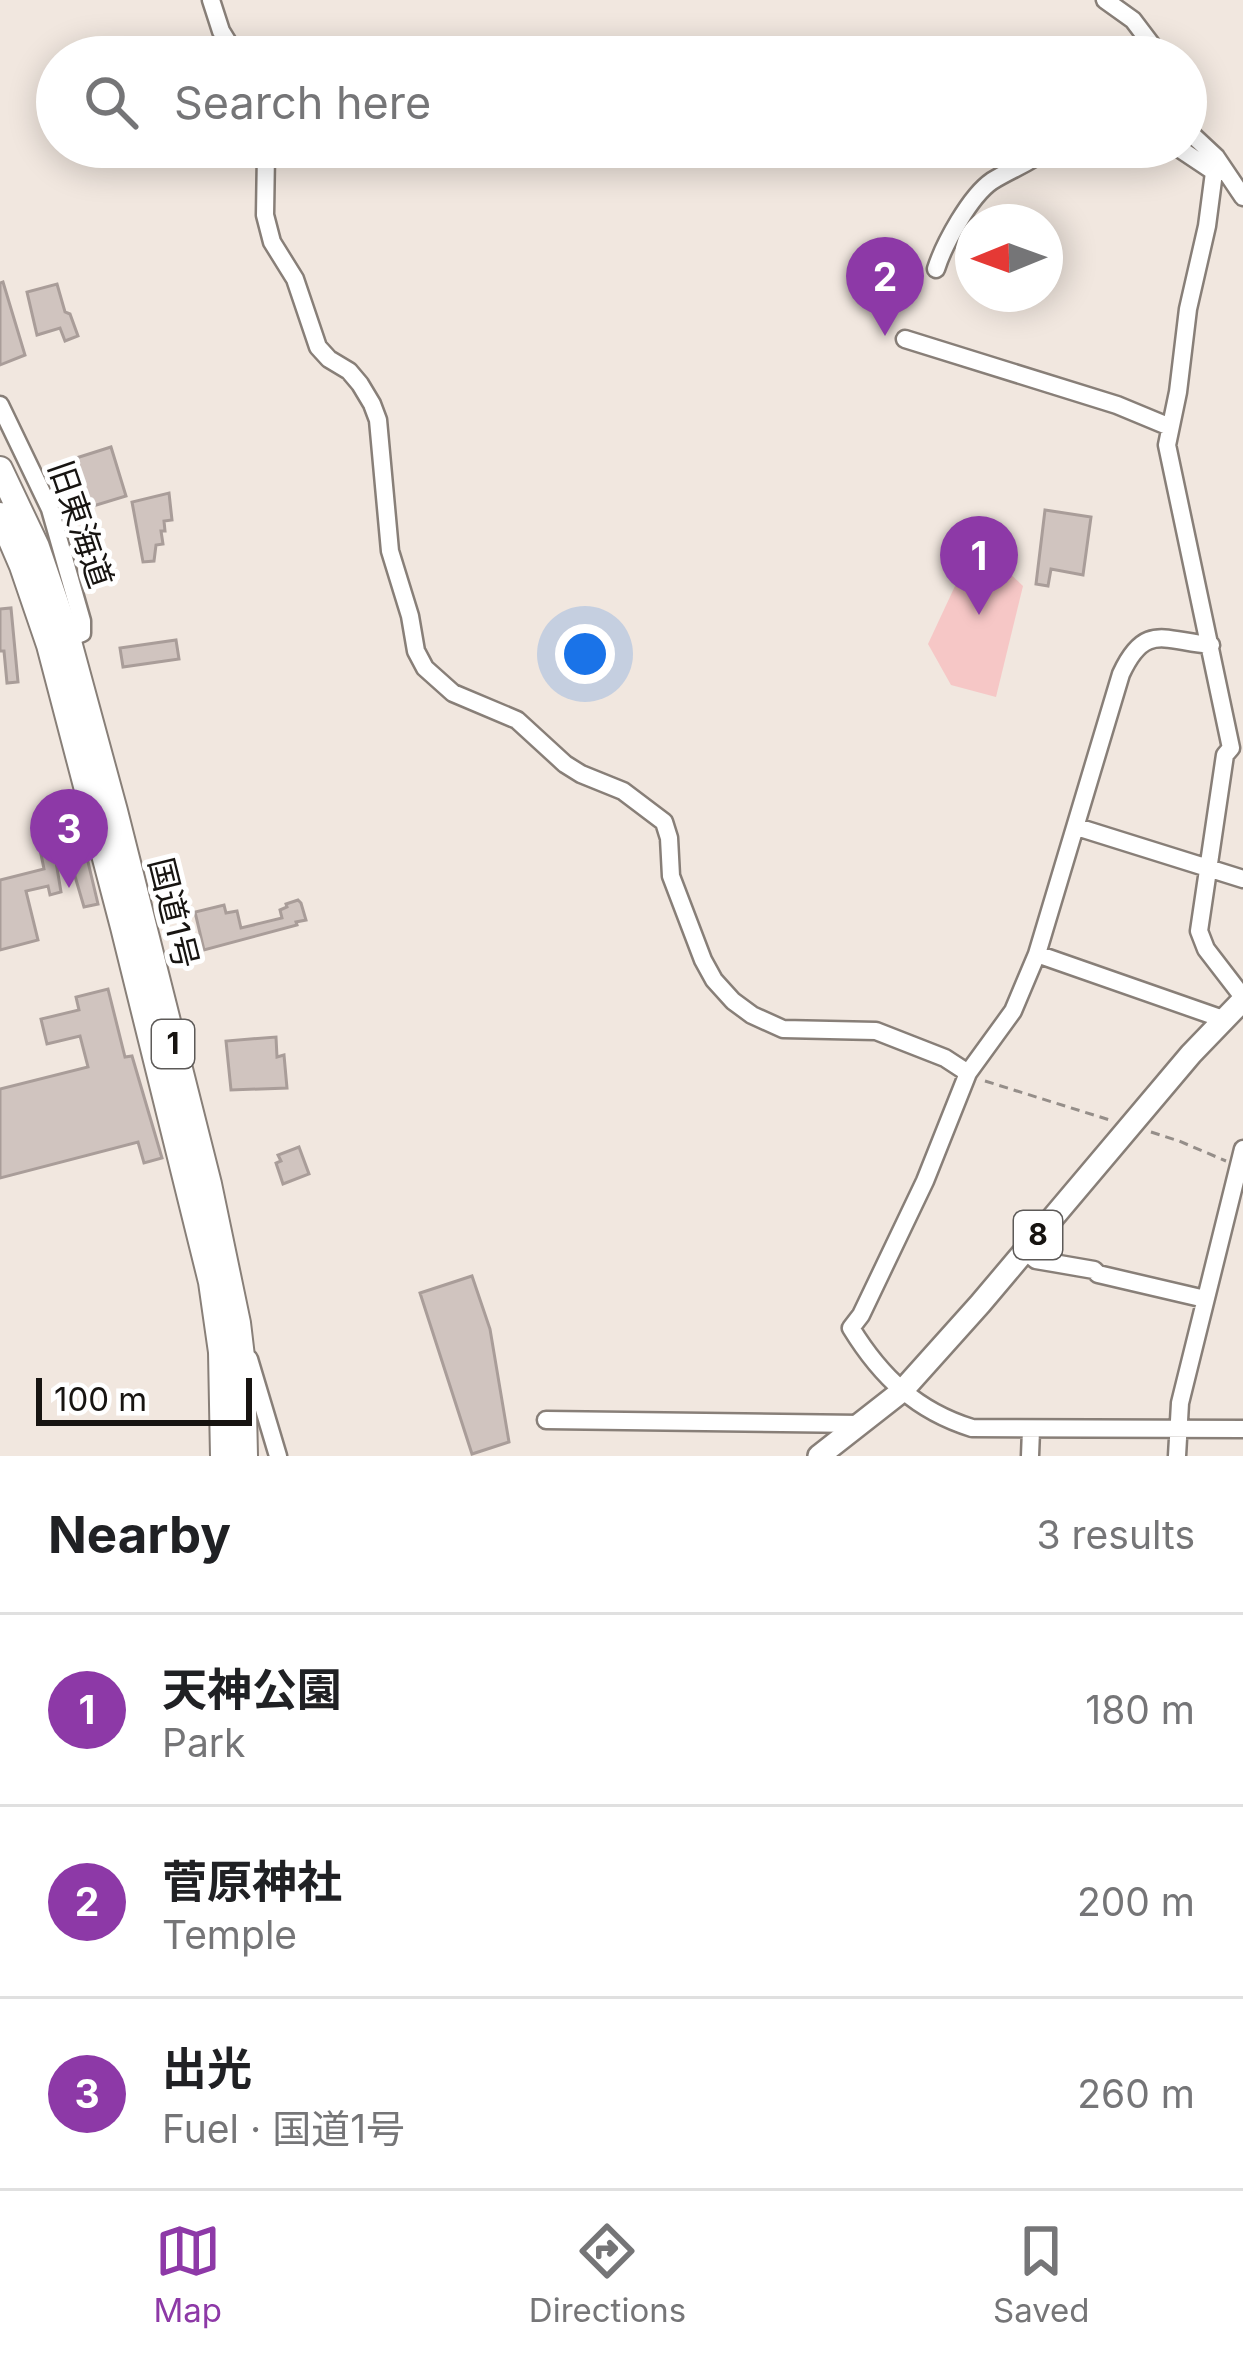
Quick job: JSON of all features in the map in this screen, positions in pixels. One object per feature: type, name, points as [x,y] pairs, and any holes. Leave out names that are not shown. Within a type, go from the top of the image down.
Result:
[{"type":"highway","name":"国道1号","points":[[0,469],[37,547],[221,1280],[238,1323],[245,1456]]},
{"type":"highway","name":"国道1号","points":[[0,515],[59,642]]},
{"type":"highway","name":"国道1号","points":[[221,1280],[223,1456]]},
{"type":"main road","name":"8","points":[[819,1456],[902,1391],[1243,998]]},
{"type":"street","points":[[211,0],[224,36]]},
{"type":"street","points":[[1106,0],[1145,36]]},
{"type":"street","points":[[1207,155],[1243,197]]},
{"type":"street","points":[[1207,161],[1214,164]]},
{"type":"street","points":[[1214,164],[1167,446],[1237,749],[1226,755],[1200,938],[1243,998]]},
{"type":"street","points":[[266,168],[265,215],[272,242],[296,279],[318,347],[360,384],[378,420],[390,551],[416,651],[425,668],[453,693],[517,720],[565,764],[623,791],[664,822],[671,876],[703,960],[714,980],[752,1015],[783,1029],[876,1031],[945,1058],[968,1073]]},
{"type":"street","points":[[936,269],[950,236],[986,184],[1017,168]]},
{"type":"street","points":[[904,339],[1117,405],[1171,428]]},
{"type":"street","name":"旧東海道","points":[[0,405],[50,509],[82,621],[82,633],[59,642]]},
{"type":"street","points":[[1210,645],[1156,638],[1143,641],[1130,656],[1036,954],[1013,1011],[968,1073],[926,1181],[861,1315],[850,1328],[902,1391],[940,1418],[972,1428],[1243,1430]]},
{"type":"street","points":[[1077,827],[1243,879]]},
{"type":"street","points":[[1036,954],[1223,1019]]},
{"type":"street","points":[[1177,1456],[1180,1402],[1242,1162]]},
{"type":"street","points":[[1024,1250],[1036,1260],[1205,1299]]},
{"type":"street","points":[[238,1323],[278,1456]]},
{"type":"street","points":[[546,1420],[862,1424]]},
{"type":"street","points":[[1030,1456],[1031,1430]]},
{"type":"path","points":[[968,1073],[1242,1162]]},
{"type":"shaded area","points":[[976,541],[1023,586],[996,697],[951,685],[928,644]]},
{"type":"building","points":[[0,283],[25,355],[0,365]]},
{"type":"building","points":[[57,284],[78,336],[65,341],[60,328],[37,335],[27,292]]},
{"type":"building","points":[[111,447],[126,496],[67,514],[61,496],[83,489],[73,459]]},
{"type":"building","points":[[169,493],[172,520],[164,521],[163,544],[156,545],[154,561],[143,562],[132,502]]},
{"type":"building","points":[[1045,510],[1091,517],[1083,575],[1051,569],[1048,586],[1036,584]]},
{"type":"building","points":[[11,608],[18,682],[7,683],[4,651],[0,651],[0,609]]},
{"type":"building","points":[[176,640],[179,659],[123,667],[120,648]]},
{"type":"building","points":[[51,832],[61,892],[50,895],[48,886],[26,891],[38,940],[0,950],[0,880],[44,869],[37,835]]},
{"type":"building","points":[[84,845],[98,904],[84,907],[67,849]]},
{"type":"building","points":[[298,900],[306,920],[297,925],[204,950],[195,912],[224,905],[226,913],[237,911],[241,928],[282,918],[280,910]]},
{"type":"building","points":[[108,989],[125,1057],[132,1056],[162,1158],[144,1163],[138,1142],[0,1178],[0,1089],[88,1067],[80,1036],[47,1044],[41,1019],[79,1010],[76,997]]},
{"type":"building","points":[[276,1037],[277,1057],[284,1055],[287,1088],[231,1090],[226,1041]]},
{"type":"building","points":[[299,1147],[309,1174],[283,1184],[278,1155]]},
{"type":"building","points":[[472,1276],[490,1329],[509,1442],[472,1454],[420,1293]]},
{"type":"place","name":"菅原神社","points":[[885,336]]},
{"type":"place","name":"天神公園","points":[[979,615]]},
{"type":"place","name":"出光","points":[[69,888]]}]
